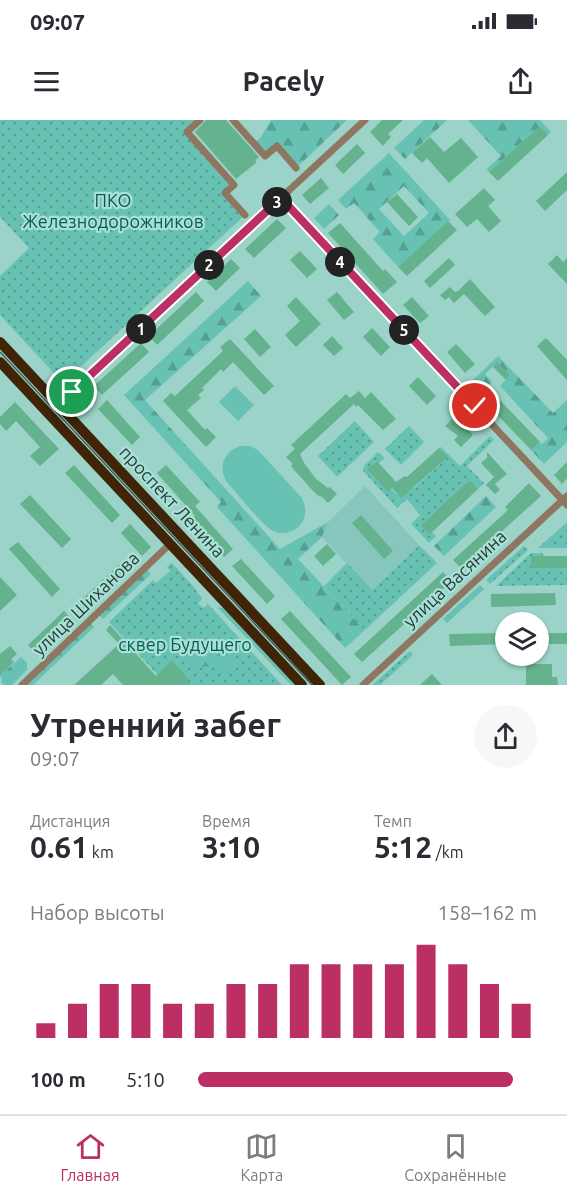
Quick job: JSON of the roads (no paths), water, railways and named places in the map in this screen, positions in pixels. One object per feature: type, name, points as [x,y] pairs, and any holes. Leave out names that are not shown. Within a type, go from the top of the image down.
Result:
[{"type":"highway","name":"проспект Ленина","points":[[0,342],[320,685]]},
{"type":"highway","name":"проспект Ленина","points":[[0,362],[302,685]]},
{"type":"highway","points":[[48,414],[58,404]]},
{"type":"highway","points":[[250,630],[260,621]]},
{"type":"street","points":[[200,120],[187,132],[234,185],[225,193],[245,215]]},
{"type":"street","points":[[233,120],[265,156],[277,146],[296,168]]},
{"type":"street","points":[[58,404],[365,120]]},
{"type":"street","points":[[281,198],[566,500]]},
{"type":"street","name":"улица Васянина","points":[[363,685],[566,500]]},
{"type":"street","name":"улица Шиханова","points":[[22,685],[170,544]]},
{"type":"tram line","points":[[0,352],[312,685]]},
{"type":"park label","name":"ПКО Железнодорожников","points":[[113,211]]},
{"type":"park label","name":"сквер Будущего","points":[[185,645]]}]
